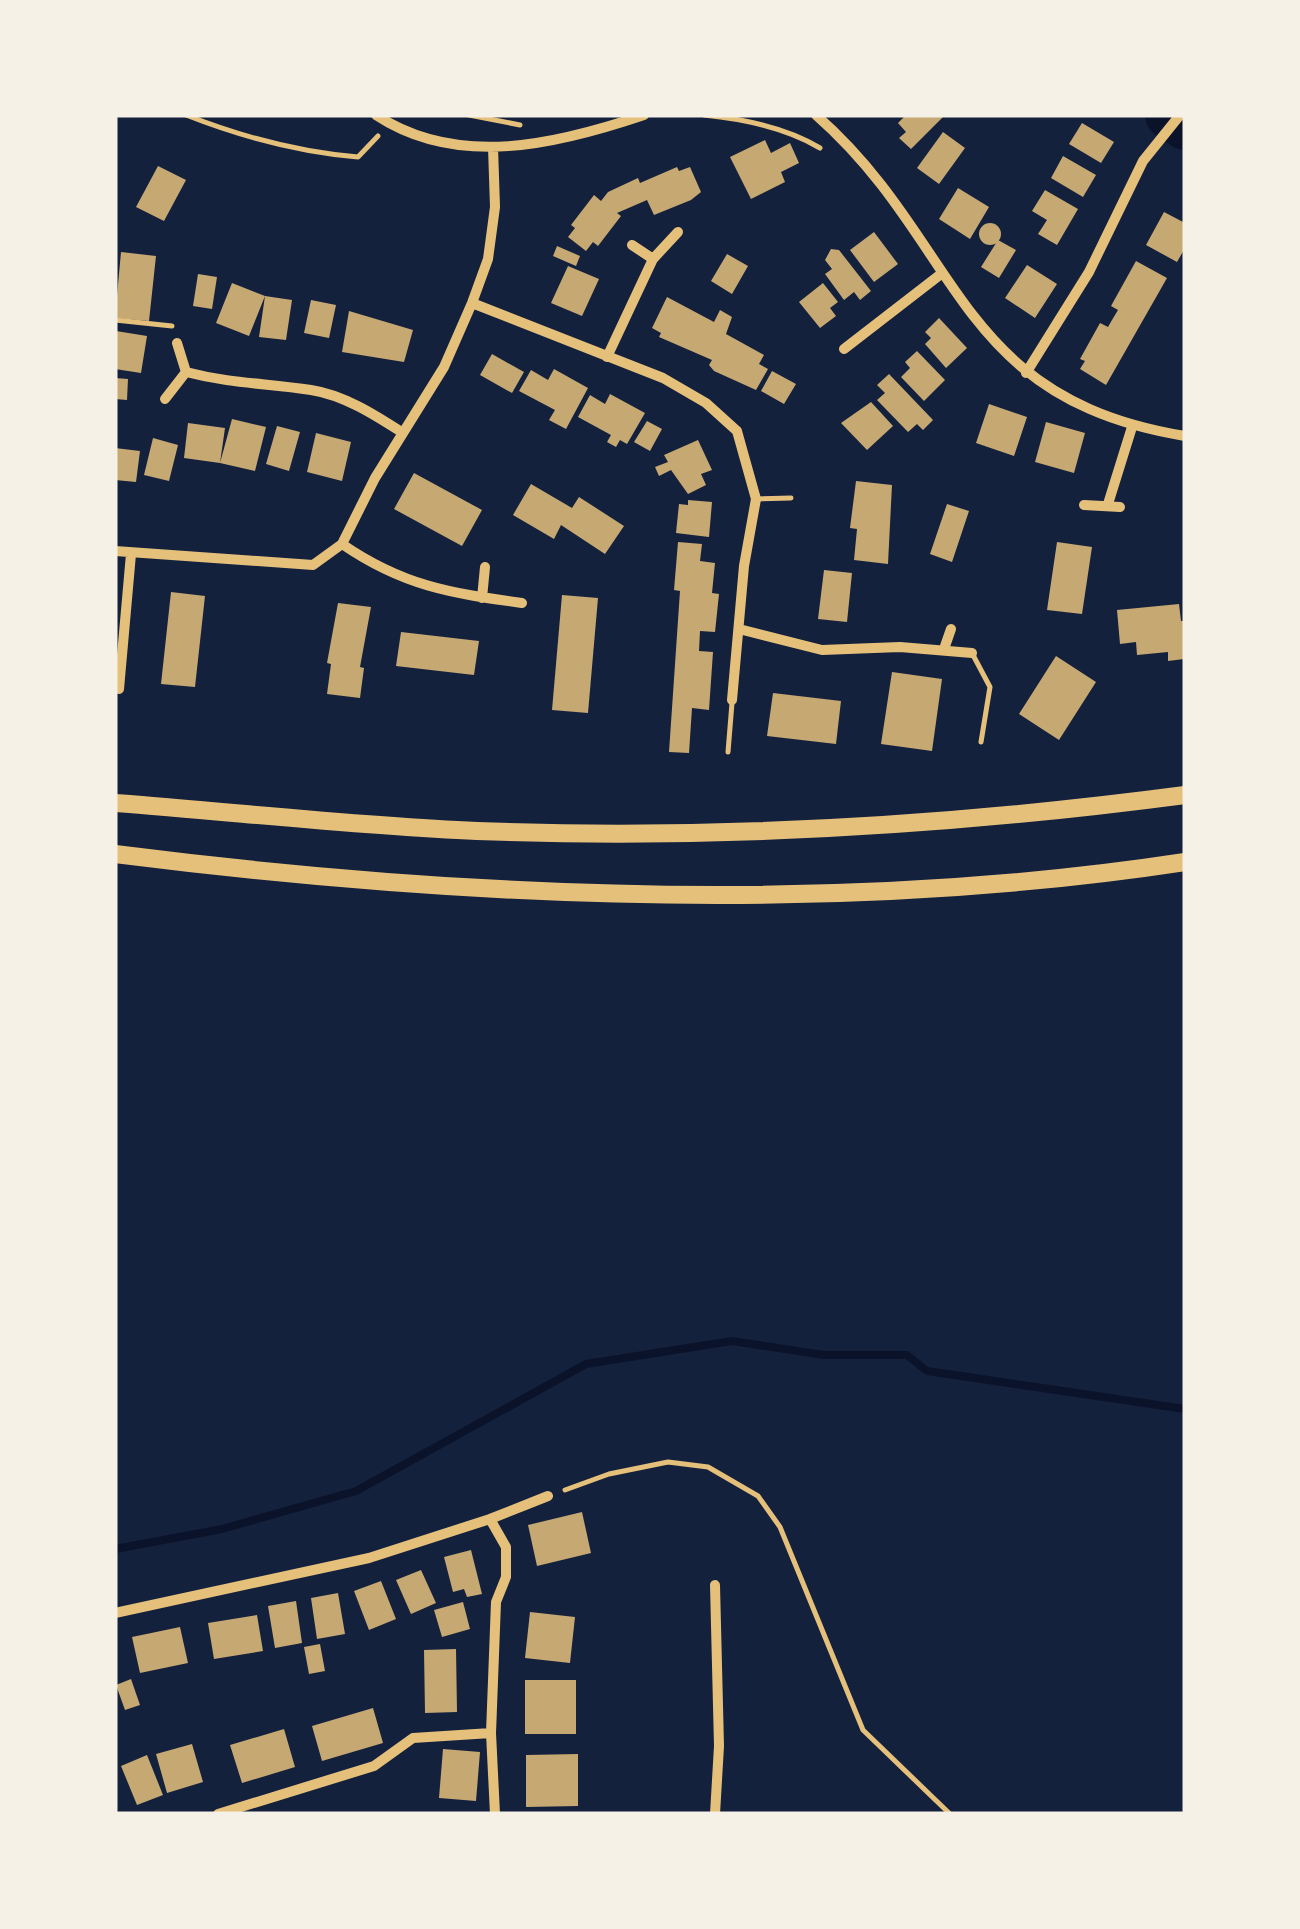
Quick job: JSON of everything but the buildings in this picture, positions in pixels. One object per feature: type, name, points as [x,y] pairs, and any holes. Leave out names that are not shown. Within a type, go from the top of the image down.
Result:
[{"type":"highway","points":[[115,803],[474,831],[653,834],[858,830],[1185,794]]},
{"type":"highway","points":[[115,854],[257,872],[463,887],[660,893],[989,883],[1084,877],[1185,862]]},
{"type":"street","points":[[376,115],[444,143],[493,148],[546,143],[644,115]]},
{"type":"street","points":[[816,115],[848,144],[882,186],[980,328],[1026,373],[1073,404],[1132,427],[1185,436]]},
{"type":"street","points":[[1026,373],[1089,272],[1142,161],[1180,115]]},
{"type":"street","points":[[115,551],[313,565],[342,544],[444,366],[472,302],[488,259],[495,206],[493,148]]},
{"type":"street","points":[[607,357],[653,260],[678,232]]},
{"type":"street","points":[[632,246],[653,260]]},
{"type":"street","points":[[844,349],[941,274]]},
{"type":"street","points":[[472,302],[663,378],[706,404],[737,431],[756,500],[744,566],[732,700]]},
{"type":"street","points":[[177,344],[186,372]]},
{"type":"street","points":[[186,372],[237,385],[314,390],[368,410],[403,433]]},
{"type":"street","points":[[165,400],[186,372]]},
{"type":"street","points":[[1108,504],[1132,427]]},
{"type":"street","points":[[1084,505],[1120,507]]},
{"type":"street","points":[[342,544],[384,573],[438,592],[522,603]]},
{"type":"street","points":[[120,689],[118,643],[131,554]]},
{"type":"street","points":[[482,598],[485,567]]},
{"type":"street","points":[[740,629],[822,650],[944,649],[972,653]]},
{"type":"street","points":[[944,649],[951,629]]},
{"type":"street","points":[[115,1613],[369,1558],[548,1496]]},
{"type":"street","points":[[490,1519],[506,1547],[506,1577],[496,1602],[491,1733],[495,1814]]},
{"type":"street","points":[[715,1585],[719,1746],[715,1814]]},
{"type":"street","points":[[218,1814],[374,1766],[412,1738],[491,1733]]},
{"type":"lane","points":[[756,500],[791,498]]},
{"type":"lane","points":[[972,653],[990,686],[981,742]]},
{"type":"lane","points":[[728,752],[732,700]]},
{"type":"path","points":[[186,115],[236,135],[319,154],[358,157],[390,124]]},
{"type":"path","points":[[469,115],[528,127]]},
{"type":"path","points":[[704,115],[737,118],[798,134],[832,155]]},
{"type":"path","points":[[115,320],[180,327]]},
{"type":"path","points":[[548,1496],[609,1474],[668,1462],[708,1467],[758,1496],[780,1528],[863,1730],[950,1814]]},
{"type":"waterway","points":[[1169,115],[1185,126]]},
{"type":"waterway","points":[[115,1549],[222,1529],[356,1491],[586,1364],[732,1341],[824,1355],[907,1355],[927,1371],[1185,1409]]}]
